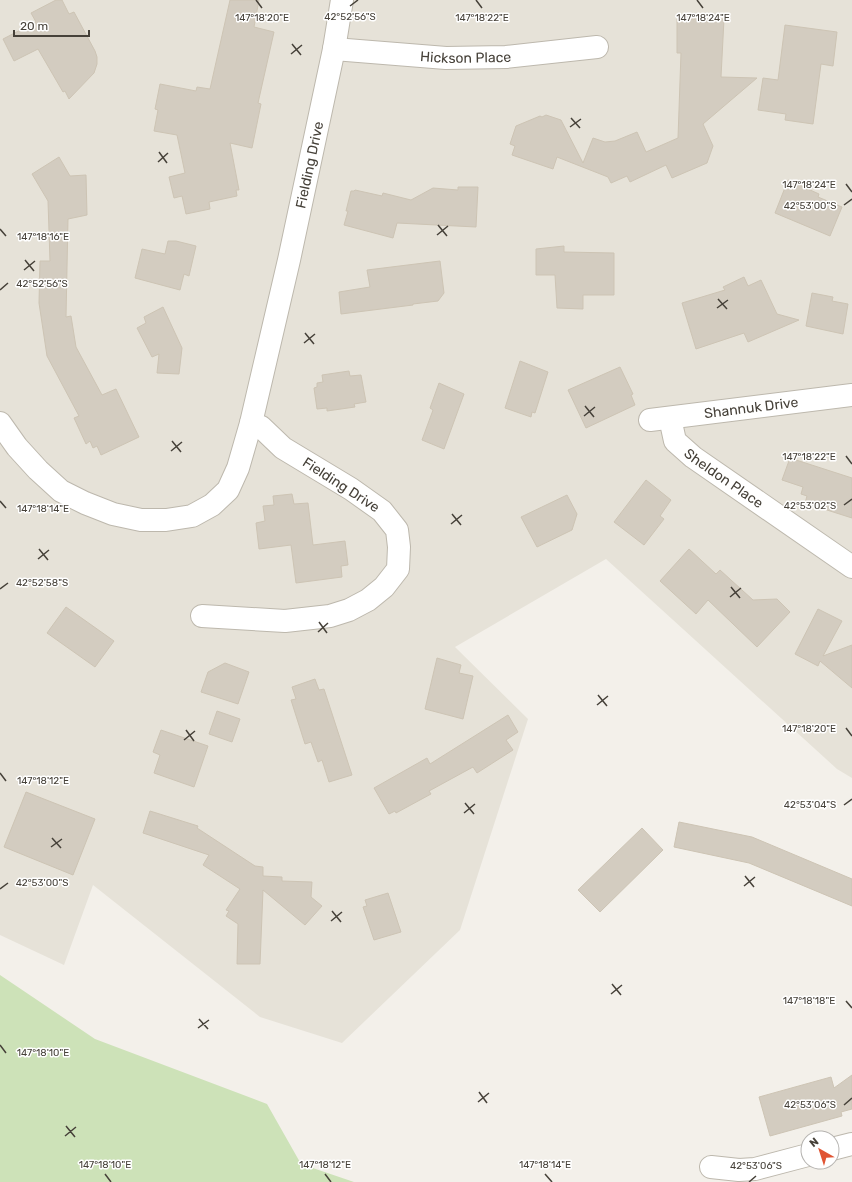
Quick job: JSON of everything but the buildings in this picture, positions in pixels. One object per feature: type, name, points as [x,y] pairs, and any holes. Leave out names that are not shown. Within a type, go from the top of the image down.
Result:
[{"type":"street","name":"Fielding Drive","points":[[0,423],[17,447],[38,470],[61,490],[85,503],[113,514],[141,520],[166,520],[192,516],[212,505],[228,490],[238,468],[251,423],[287,267],[334,49],[342,0]]},
{"type":"street","name":"Hickson Place","points":[[334,49],[446,58],[506,57],[597,47]]},
{"type":"street","name":"Shannuk Drive","points":[[660,419],[852,396]]},
{"type":"street","name":"Sheldon Place","points":[[660,419],[675,441],[693,457],[852,567]]},
{"type":"street","name":"Fielding Drive","points":[[202,616],[285,621],[330,616],[349,610],[368,600],[384,587],[398,569],[399,547],[397,530],[382,511],[351,489],[283,448],[261,427],[251,423]]},
{"type":"street","points":[[840,1147],[852,1144]]},
{"type":"street","points":[[711,1167],[738,1170],[755,1169],[800,1157]]},
{"type":"shaded area","points":[[0,0],[852,0],[852,778],[837,769],[606,559],[455,647],[528,719],[460,930],[342,1043],[260,1017],[93,885],[64,965],[0,935]]},
{"type":"green space","points":[[0,975],[95,1039],[267,1104],[301,1164],[354,1182],[0,1182]]}]
